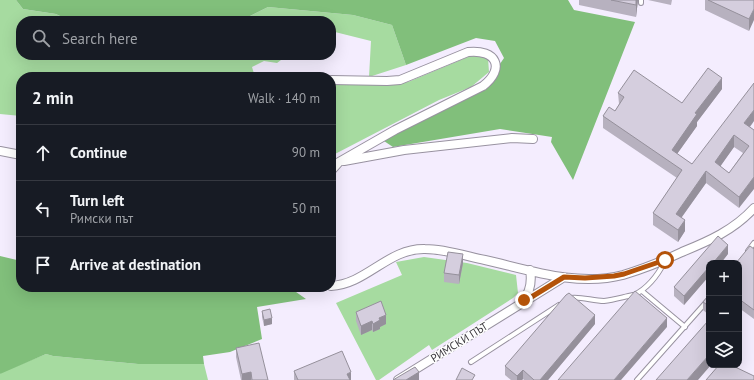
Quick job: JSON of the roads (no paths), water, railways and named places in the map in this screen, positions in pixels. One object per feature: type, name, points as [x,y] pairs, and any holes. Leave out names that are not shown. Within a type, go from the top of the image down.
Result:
[{"type":"street","points":[[336,80],[400,80],[468,52],[477,51],[487,53],[493,58],[496,65],[490,80],[483,86],[396,130],[339,162],[336,165]]},
{"type":"street","points":[[339,162],[404,150],[512,138],[533,139]]},
{"type":"street","points":[[0,151],[16,155]]},
{"type":"street","points":[[336,285],[349,283],[400,253],[425,249],[446,252],[564,277],[585,278],[614,276],[665,260],[706,242],[738,224],[754,208]]},
{"type":"street","name":"РИМСКИ ПЪТ","points":[[520,304],[530,289],[530,270]]},
{"type":"street","name":"РИМСКИ ПЪТ","points":[[398,380],[564,277]]},
{"type":"lane","points":[[743,258],[753,247]]},
{"type":"lane","points":[[470,362],[569,298],[574,297],[606,301],[633,295],[642,290],[660,271],[665,260]]},
{"type":"lane","points":[[642,290],[685,327]]},
{"type":"lane","points":[[628,301],[633,295]]},
{"type":"lane","points":[[637,380],[706,302]]}]
